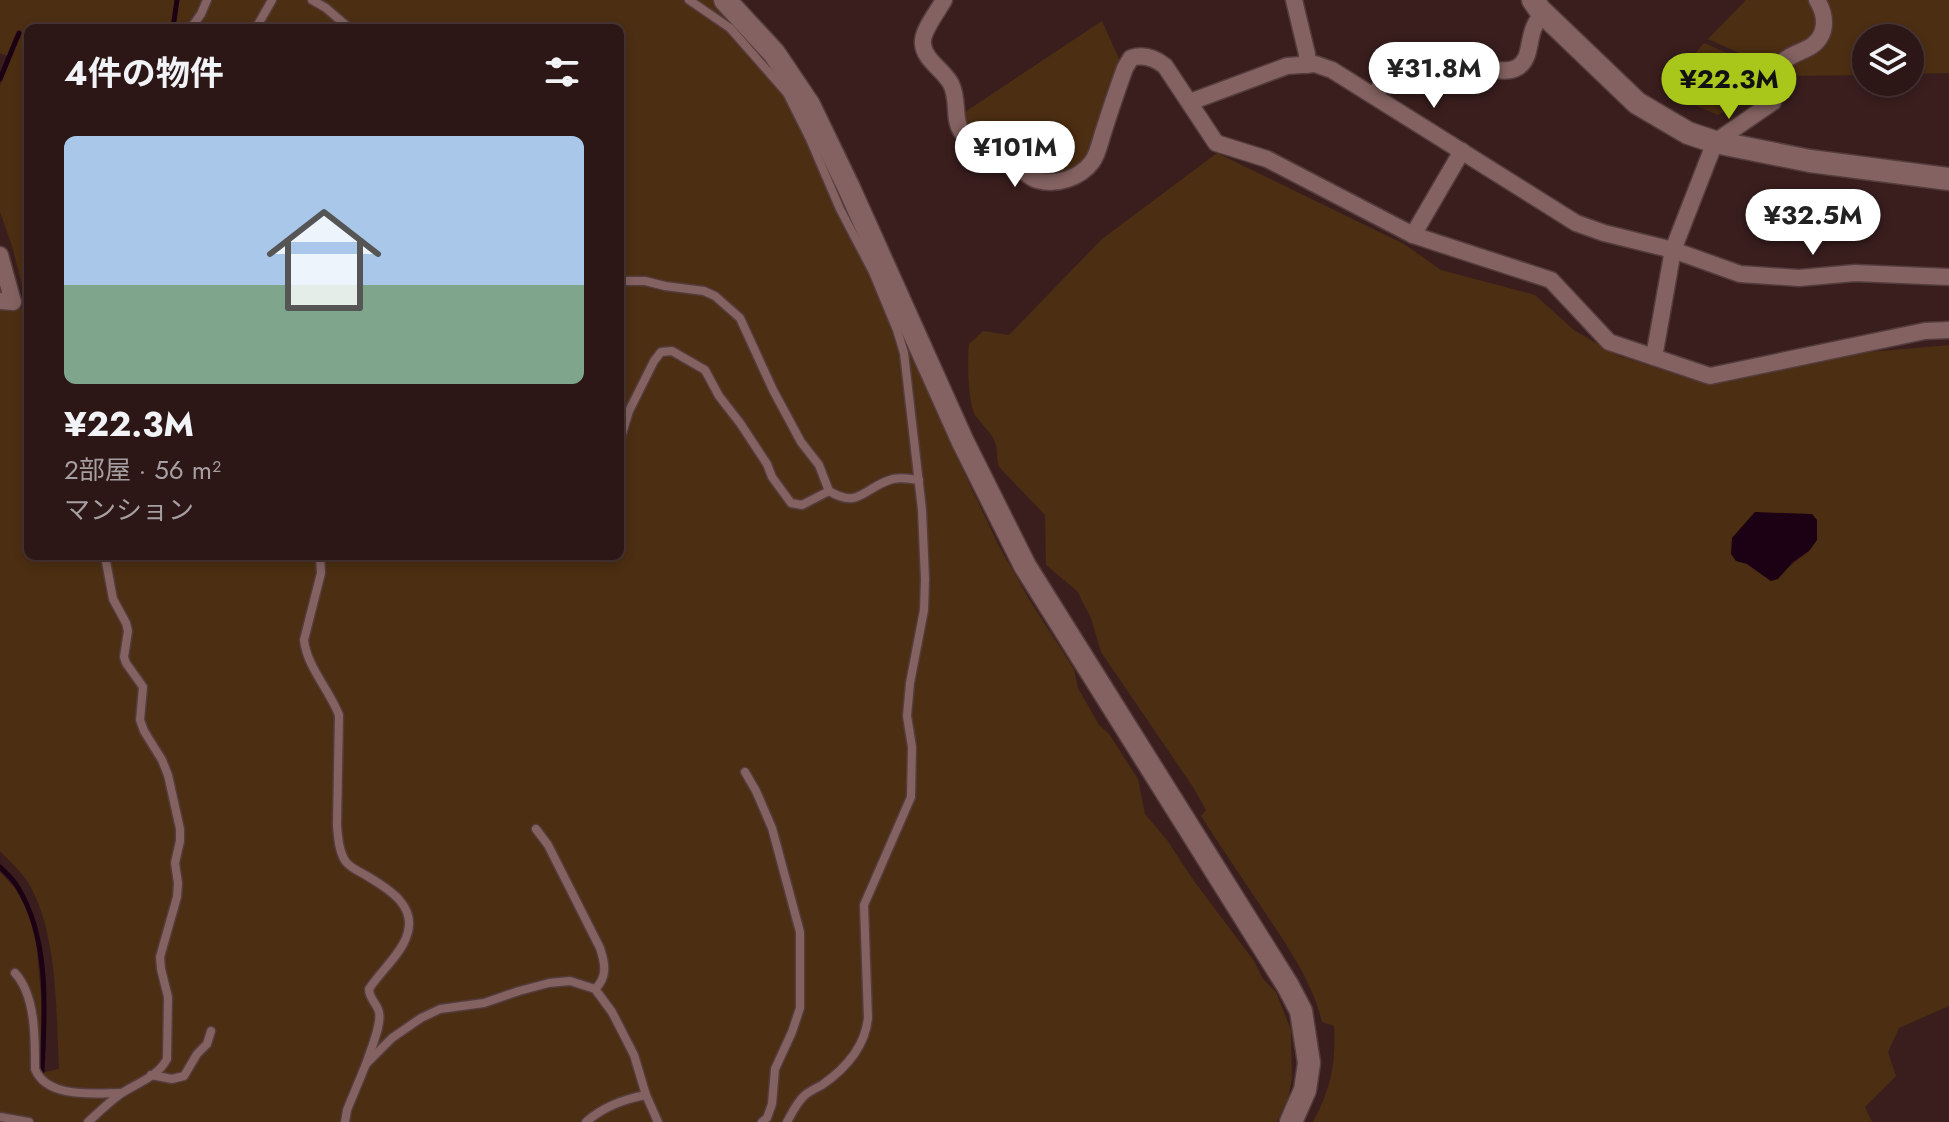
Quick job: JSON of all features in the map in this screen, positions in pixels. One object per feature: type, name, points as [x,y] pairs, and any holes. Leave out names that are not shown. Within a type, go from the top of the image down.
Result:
[{"type":"street","points":[[725,0],[774,53],[809,105],[963,442],[1025,566],[1301,1011],[1309,1063],[1305,1090],[1291,1122]]},
{"type":"street","points":[[944,0],[922,43],[926,54],[950,81],[956,97],[961,131],[969,138],[986,141],[1001,149],[1034,179],[1064,180],[1092,162],[1125,68],[1131,58],[1139,56],[1151,58],[1165,66],[1216,143],[1267,159],[1413,235],[1551,280],[1609,342],[1710,376],[1925,331],[1949,330]]},
{"type":"street","points":[[1294,0],[1307,65]]},
{"type":"street","points":[[1654,357],[1673,250],[1715,142],[1773,102],[1780,66],[1823,34],[1825,22],[1817,0]]},
{"type":"street","points":[[1373,95],[1382,84],[1424,64],[1500,71],[1520,66],[1542,6],[1637,103],[1688,133],[1715,142],[1810,161],[1949,179]]},
{"type":"street","points":[[1190,102],[1287,66],[1315,64],[1332,70],[1576,223],[1604,233],[1673,250],[1740,274],[1772,278],[1855,273],[1949,277]]},
{"type":"street","points":[[1413,235],[1462,151]]},
{"type":"street","points":[[0,255],[13,302],[0,301]]},
{"type":"lane","points":[[194,24],[207,0]]},
{"type":"lane","points":[[258,24],[272,0]]},
{"type":"lane","points":[[312,0],[344,24]]},
{"type":"lane","points":[[689,0],[730,28],[787,93],[840,209],[873,272],[904,353],[922,510],[924,610],[907,716],[912,747],[911,797],[864,905],[867,1031],[846,1066],[804,1096],[787,1122]]},
{"type":"lane","points":[[624,281],[645,281],[704,291],[715,296],[740,318],[773,390],[801,442],[819,465],[829,491],[847,500],[896,478],[919,480]]},
{"type":"lane","points":[[624,427],[654,361],[661,352],[672,351],[705,370],[791,503],[802,505],[829,491]]},
{"type":"lane","points":[[88,1122],[122,1093],[163,1066],[168,1052],[168,997],[160,957],[177,897],[175,863],[180,841],[168,775],[140,720],[143,687],[124,657],[128,631],[113,599],[106,560]]},
{"type":"lane","points":[[320,560],[321,573],[304,640],[308,659],[339,715],[339,843],[353,869],[396,894],[409,920],[406,939],[369,989],[379,1019],[345,1122]]},
{"type":"lane","points":[[745,772],[772,828],[800,932],[800,1008],[775,1069],[772,1104],[762,1122]]},
{"type":"lane","points":[[536,829],[548,845],[600,948],[605,965],[601,984],[595,989]]},
{"type":"lane","points":[[15,973],[23,982],[35,1029],[37,1075],[72,1093],[122,1093]]},
{"type":"lane","points":[[366,1064],[392,1038],[440,1009],[484,1003],[549,983],[570,981],[595,989],[612,1012],[634,1055],[658,1122]]},
{"type":"lane","points":[[151,1075],[172,1079],[184,1076],[207,1044],[211,1031]]},
{"type":"lane","points":[[586,1122],[610,1106],[646,1095]]},
{"type":"lane","points":[[0,1117],[29,1122]]},
{"type":"shaded area","points":[[0,0],[714,0],[733,17],[799,99],[998,544],[1074,669],[1078,688],[1099,725],[1109,734],[1138,779],[1145,814],[1254,961],[1263,979],[1276,992],[1291,1030],[1292,1078],[1288,1099],[1277,1122],[0,1122],[0,872],[15,888],[35,930],[42,1006],[41,1073],[59,1069],[54,974],[46,926],[29,884],[0,851],[0,308],[24,308],[24,560],[624,560],[624,24],[24,24],[24,292],[0,212],[0,86],[10,57],[0,53]]},
{"type":"shaded area","points":[[1746,0],[1949,0],[1949,73],[1924,74],[1924,24],[1852,24],[1852,75],[1790,76],[1708,39]]},
{"type":"shaded area","points":[[1102,21],[1120,61],[1088,155],[1076,165],[1059,173],[1037,174],[1003,143],[989,134],[971,134],[964,126],[965,112]]},
{"type":"shaded area","points":[[1704,43],[1757,66],[1759,76],[1758,84],[1749,97],[1718,115],[1663,92]]},
{"type":"shaded area","points":[[1217,153],[1404,244],[1441,270],[1535,295],[1574,330],[1616,355],[1706,384],[1869,352],[1949,345],[1949,1006],[1899,1028],[1888,1052],[1896,1076],[1865,1107],[1872,1122],[1313,1122],[1331,1076],[1334,1026],[1322,1022],[1312,992],[1297,963],[1201,816],[1206,810],[1193,787],[1101,652],[1091,618],[1077,591],[1046,565],[1045,515],[999,467],[995,442],[975,415],[971,401],[969,344],[983,331],[1009,335],[1102,239]],"holes":[[[1755,512],[1817,520],[1817,540],[1809,551],[1771,581],[1747,564],[1732,538]]]},
{"type":"shaded area","points":[[1755,512],[1812,514],[1817,520],[1817,540],[1778,579],[1771,581],[1747,564],[1736,561],[1731,554],[1732,538]]},
{"type":"waterway","points":[[174,24],[177,0]]},
{"type":"waterway","points":[[0,79],[19,33]]},
{"type":"waterway","points":[[0,867],[15,883],[28,906],[40,952],[44,1000],[42,1071]]}]
